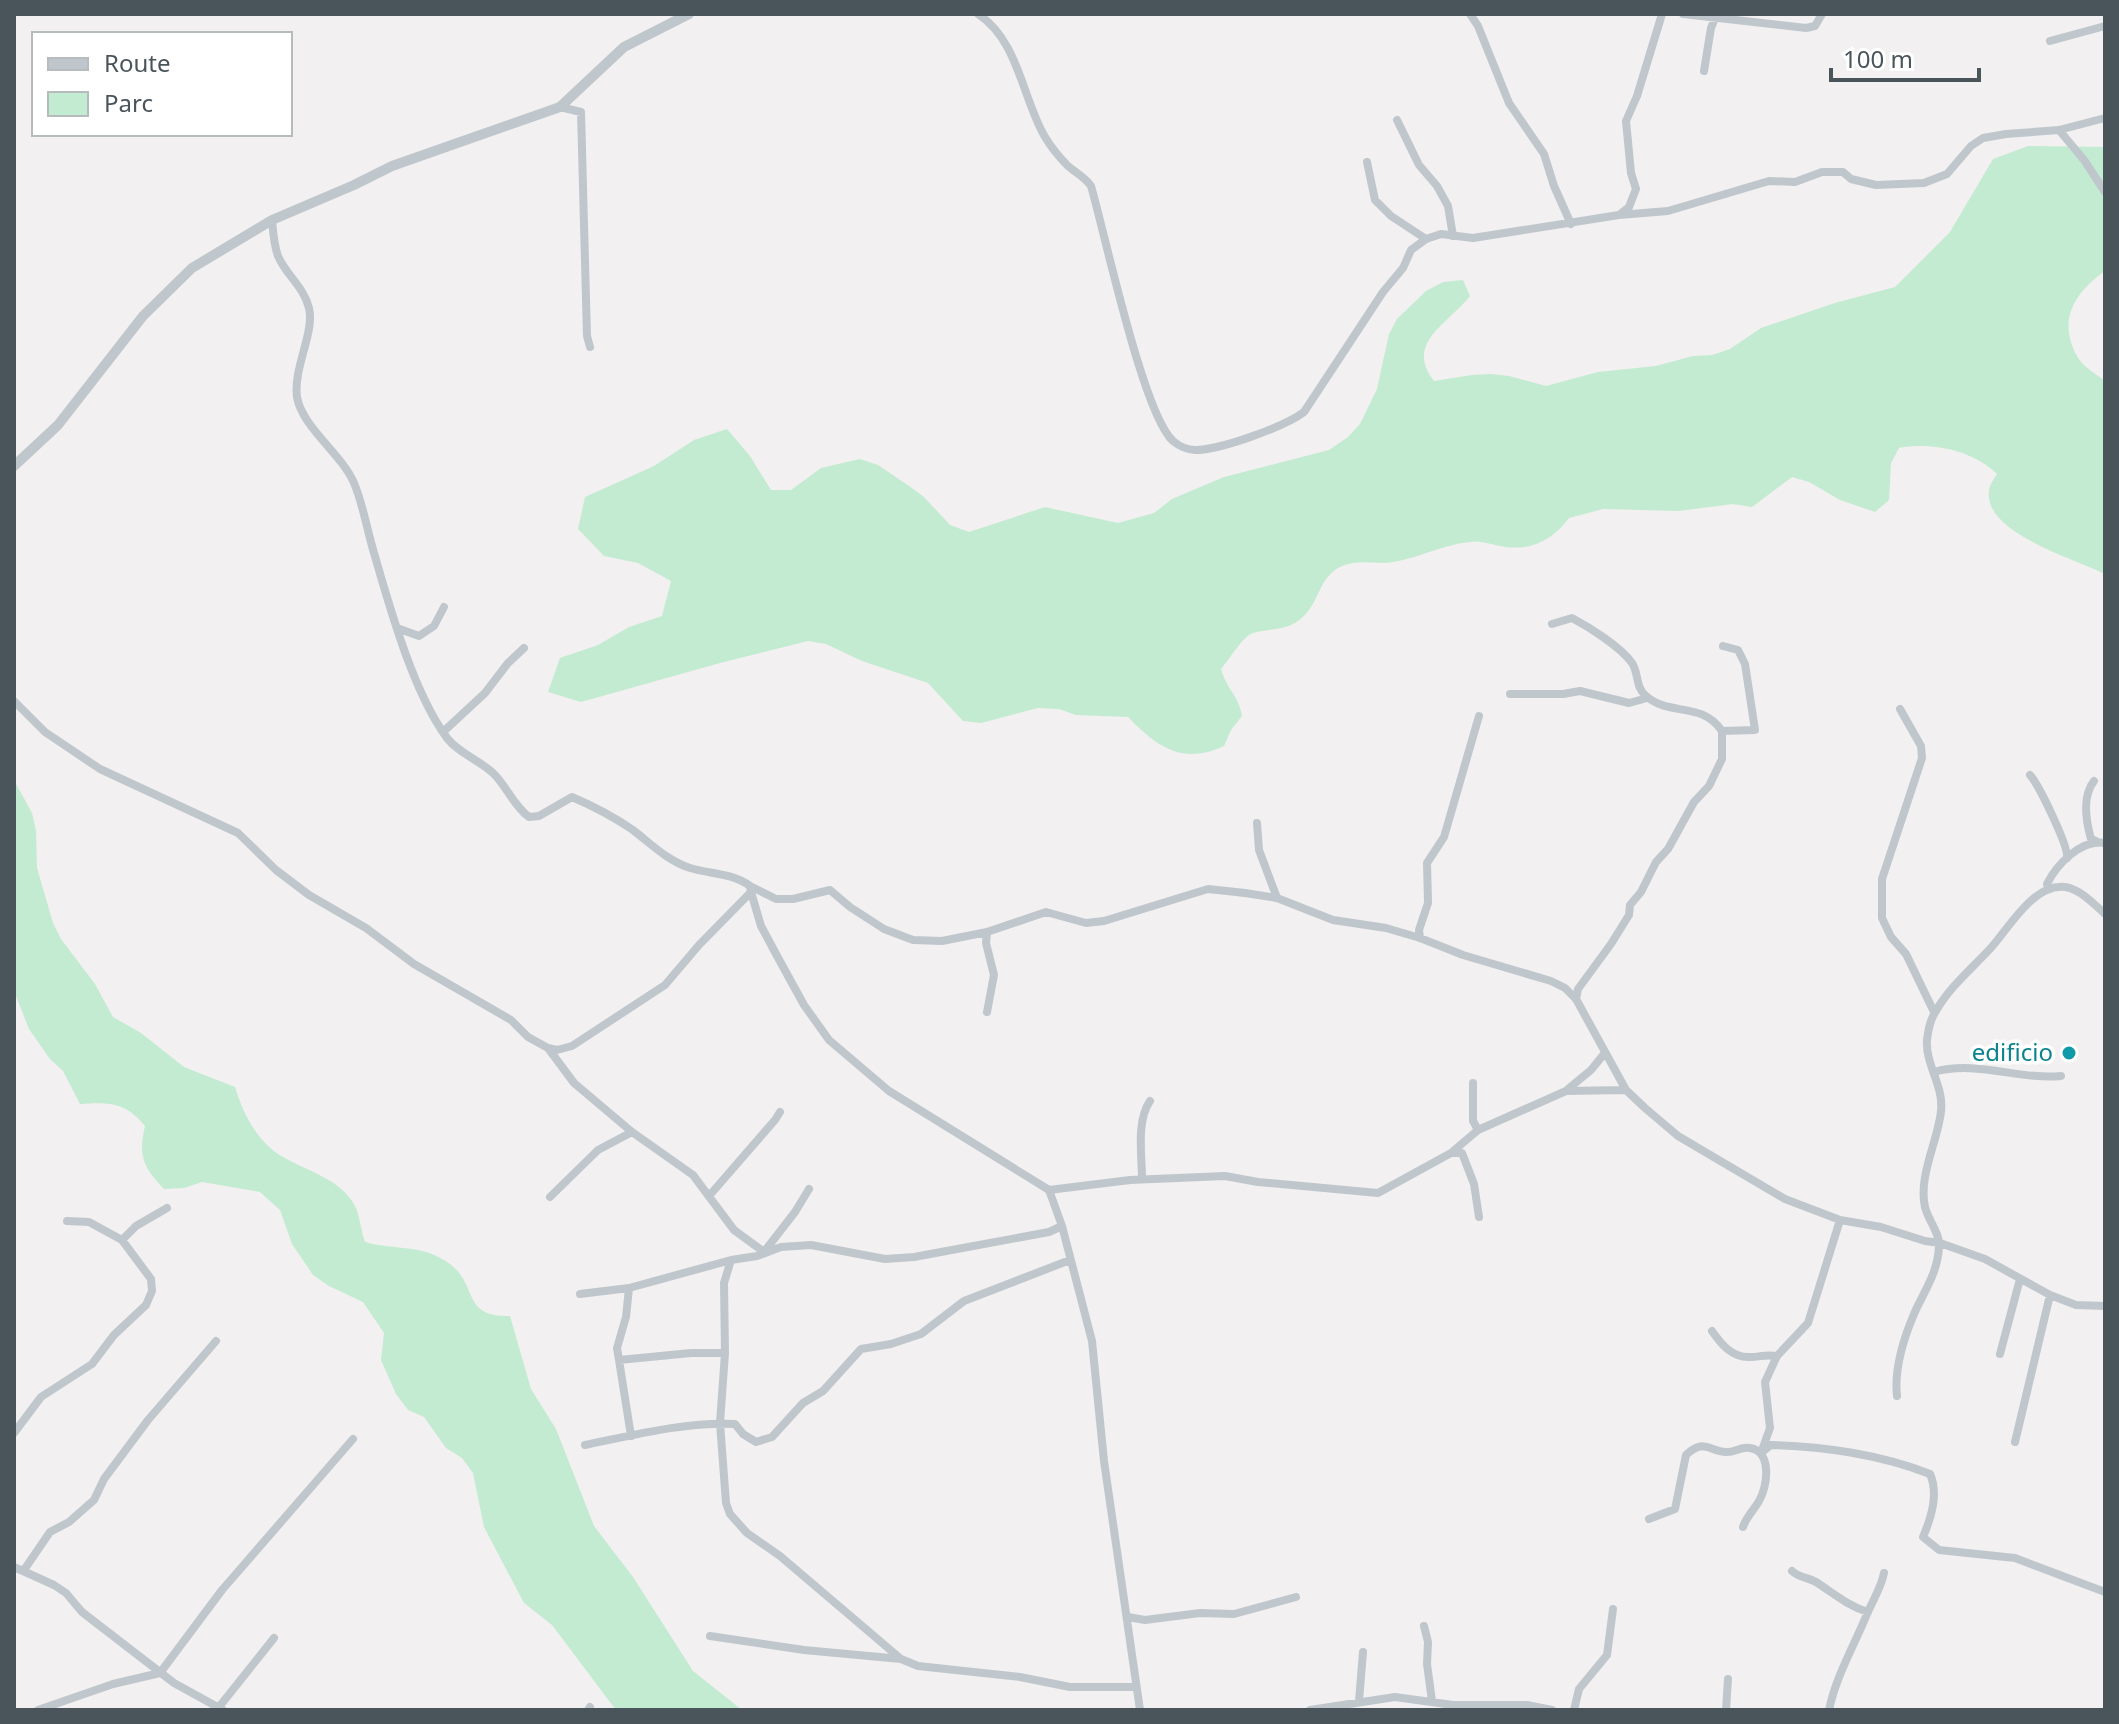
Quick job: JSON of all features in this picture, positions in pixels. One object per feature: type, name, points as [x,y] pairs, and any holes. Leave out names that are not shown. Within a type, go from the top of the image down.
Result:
[{"type":"street","points":[[14,466],[58,425],[143,316],[192,268],[272,220],[392,166],[560,107],[624,47],[689,14]]},
{"type":"street","points":[[978,14],[1003,42],[1015,62],[1044,135],[1069,166],[1091,186],[1145,382],[1163,429],[1173,441],[1196,450],[1249,438],[1294,420],[1304,412],[1383,292],[1403,268],[1411,250],[1426,239],[1441,234],[1473,238],[1619,215],[1668,211],[1769,181],[1795,182],[1822,172],[1843,172],[1851,179],[1876,185],[1924,183],[1947,174],[1971,146],[1983,138],[2059,130],[2105,118]]},
{"type":"street","points":[[1470,14],[1478,26],[1509,103],[1544,154],[1571,224]]},
{"type":"street","points":[[1619,215],[1629,207],[1636,189],[1631,173],[1626,121],[1637,96],[1662,14]]},
{"type":"street","points":[[1683,14],[1806,28],[1815,26],[1822,14]]},
{"type":"street","points":[[1704,71],[1715,18]]},
{"type":"street","points":[[2050,41],[2105,26]]},
{"type":"street","points":[[560,107],[581,112],[587,336],[590,347]]},
{"type":"street","points":[[1397,120],[1419,165],[1437,186],[1448,206],[1453,236]]},
{"type":"street","points":[[2059,130],[2105,192]]},
{"type":"street","points":[[1367,162],[1375,200],[1391,216],[1426,239]]},
{"type":"street","points":[[272,220],[278,257],[299,284],[309,308],[310,322],[298,370],[297,398],[305,417],[340,458],[354,484],[397,628],[425,700],[450,742],[494,774],[519,810],[529,817],[539,816],[572,797],[592,805],[631,829],[670,859],[688,867],[742,879],[750,889],[761,926],[776,954],[804,1005],[829,1040],[889,1091],[1049,1190],[1062,1226],[1092,1341],[1104,1461],[1140,1710]]},
{"type":"street","points":[[397,628],[419,636],[434,626],[444,607]]},
{"type":"street","points":[[1552,624],[1572,618],[1596,630],[1632,663],[1639,688],[1647,698],[1667,707],[1703,713],[1722,731],[1755,730],[1745,664],[1738,650],[1723,646]]},
{"type":"street","points":[[443,732],[485,693],[524,648]]},
{"type":"street","points":[[1510,694],[1580,691],[1629,703],[1647,698]]},
{"type":"street","points":[[14,701],[45,732],[100,769],[238,833],[276,870],[309,895],[366,928],[414,964],[511,1020],[528,1037],[548,1048],[557,1050],[572,1046],[665,985],[750,889]]},
{"type":"street","points":[[1900,709],[1921,746],[1922,758],[1882,879],[1882,918],[1891,937],[1906,954],[1934,1012]]},
{"type":"street","points":[[1420,938],[1419,930],[1428,903],[1427,863],[1444,837],[1479,716]]},
{"type":"street","points":[[1576,999],[1578,989],[1629,915],[1630,905],[1641,892],[1656,862],[1668,849],[1694,802],[1709,786],[1721,765],[1722,731]]},
{"type":"street","points":[[2030,775],[2041,787],[2042,798],[2069,853],[2067,858]]},
{"type":"street","points":[[2094,781],[2086,790],[2089,834],[2091,839],[2101,842]]},
{"type":"street","points":[[1257,823],[1259,850],[1277,898]]},
{"type":"street","points":[[2050,889],[2047,884],[2067,858],[2080,848],[2101,842]]},
{"type":"street","points":[[1897,1396],[1894,1375],[1914,1315],[1934,1276],[1940,1243],[1925,1206],[1924,1191],[1942,1111],[1940,1089],[1927,1038],[1934,1012],[1966,973],[1991,949],[2020,911],[2050,889],[2065,887],[2084,896],[2105,914]]},
{"type":"street","points":[[750,889],[776,899],[793,899],[830,890],[884,929],[913,940],[942,941],[987,932],[1046,912],[1086,923],[1104,921],[1208,889],[1277,898],[1333,920],[1386,928],[1420,938],[1565,988],[1591,1023],[1604,1054],[1626,1090],[1678,1136],[1785,1199],[1840,1220],[1940,1243],[1985,1259],[2050,1295],[2085,1307],[2105,1306]]},
{"type":"street","points":[[987,932],[986,943],[994,975],[987,1012]]},
{"type":"street","points":[[548,1048],[574,1083],[632,1132],[693,1175],[734,1230],[764,1252]]},
{"type":"street","points":[[1049,1190],[1142,1179],[1225,1176],[1378,1193],[1451,1153],[1478,1130],[1566,1091],[1604,1054]]},
{"type":"street","points":[[1934,1072],[1979,1069],[2044,1078],[2061,1076]]},
{"type":"street","points":[[1473,1083],[1473,1121],[1478,1130]]},
{"type":"street","points":[[1566,1091],[1626,1090]]},
{"type":"street","points":[[1142,1179],[1142,1133],[1146,1106],[1150,1101]]},
{"type":"street","points":[[709,1196],[780,1112]]},
{"type":"street","points":[[550,1197],[598,1150],[632,1132]]},
{"type":"street","points":[[1451,1153],[1462,1153],[1474,1184],[1479,1217]]},
{"type":"street","points":[[764,1252],[809,1189]]},
{"type":"street","points":[[122,1240],[136,1226],[167,1208]]},
{"type":"street","points":[[14,1433],[41,1397],[92,1364],[114,1335],[146,1305],[152,1291],[151,1279],[122,1240],[81,1219],[67,1221]]},
{"type":"street","points":[[1761,1453],[1770,1428],[1765,1382],[1777,1356],[1808,1323],[1840,1220]]},
{"type":"street","points":[[580,1294],[629,1288],[781,1247],[811,1245],[885,1259],[914,1257],[1037,1234],[1062,1226]]},
{"type":"street","points":[[731,1260],[724,1283],[725,1353],[720,1423],[730,1514],[747,1533],[780,1556],[901,1659]]},
{"type":"street","points":[[585,1445],[668,1428],[720,1423],[735,1424],[756,1442],[772,1437],[803,1403],[823,1391],[861,1349],[891,1344],[921,1334],[964,1301],[1070,1260]]},
{"type":"street","points":[[2000,1354],[2020,1279]]},
{"type":"street","points":[[629,1288],[626,1317],[617,1348],[631,1436]]},
{"type":"street","points":[[2015,1442],[2050,1295]]},
{"type":"street","points":[[1712,1331],[1729,1351],[1751,1357],[1761,1353],[1777,1356]]},
{"type":"street","points":[[216,1341],[148,1420],[104,1479],[94,1500],[69,1522],[50,1532],[19,1568],[66,1593],[82,1612],[160,1673],[221,1709],[274,1638]]},
{"type":"street","points":[[619,1360],[725,1353]]},
{"type":"street","points":[[38,1710],[113,1684],[160,1673],[222,1590],[353,1439]]},
{"type":"street","points":[[1761,1453],[1771,1445],[1798,1445],[1869,1457],[1930,1474],[1935,1484],[1931,1517],[1923,1537],[1939,1550],[2015,1558],[2105,1592]]},
{"type":"street","points":[[1649,1519],[1675,1509],[1686,1455],[1690,1451],[1705,1446],[1725,1453],[1747,1447],[1761,1453],[1766,1463],[1764,1490],[1743,1527]]},
{"type":"street","points":[[1792,1571],[1868,1612]]},
{"type":"street","points":[[1829,1710],[1840,1672],[1882,1585],[1884,1573]]},
{"type":"street","points":[[1128,1617],[1145,1620],[1200,1613],[1234,1614],[1283,1598],[1296,1597]]},
{"type":"street","points":[[1574,1710],[1579,1689],[1607,1655],[1613,1609]]},
{"type":"street","points":[[1424,1626],[1428,1642],[1427,1704]]},
{"type":"street","points":[[710,1636],[804,1650],[901,1659],[918,1666],[1020,1677],[1070,1687],[1136,1687]]},
{"type":"street","points":[[1359,1701],[1363,1652]]},
{"type":"street","points":[[1726,1710],[1728,1679]]},
{"type":"street","points":[[1310,1710],[1395,1697],[1427,1704],[1527,1705],[1552,1710]]},
{"type":"green space","points":[[2028,146],[2105,147],[2105,271],[2078,298],[2072,308],[2069,330],[2079,360],[2105,381],[2105,574],[2034,543],[2001,520],[1991,506],[1989,491],[1997,474],[1987,466],[1951,450],[1912,446],[1899,448],[1891,463],[1889,500],[1875,512],[1840,500],[1809,482],[1792,477],[1752,507],[1733,504],[1678,511],[1603,509],[1569,518],[1547,539],[1530,546],[1470,542],[1393,562],[1345,565],[1330,574],[1310,609],[1298,621],[1286,627],[1253,633],[1240,644],[1221,669],[1242,716],[1224,746],[1196,754],[1161,745],[1128,717],[1076,715],[1059,709],[1038,708],[981,723],[963,721],[928,683],[862,661],[826,644],[808,641],[581,702],[548,692],[560,658],[598,645],[629,627],[662,616],[671,581],[638,563],[604,556],[578,529],[585,497],[654,466],[694,440],[727,429],[750,456],[771,490],[791,490],[821,468],[860,459],[878,465],[924,497],[950,525],[969,532],[1045,507],[1118,523],[1154,513],[1172,499],[1224,477],[1329,450],[1348,437],[1360,424],[1377,389],[1389,334],[1397,319],[1426,291],[1443,282],[1463,280],[1470,296],[1426,345],[1426,368],[1434,381],[1491,374],[1546,386],[1598,372],[1656,366],[1693,356],[1712,355],[1730,349],[1761,328],[1895,287],[1950,232],[1993,159]]},
{"type":"green space","points":[[14,780],[32,813],[37,868],[53,923],[61,939],[95,984],[113,1017],[141,1033],[184,1067],[235,1087],[247,1117],[266,1144],[283,1157],[332,1182],[349,1197],[357,1210],[365,1242],[419,1250],[440,1257],[459,1273],[477,1306],[495,1315],[510,1316],[531,1389],[556,1429],[594,1526],[633,1577],[693,1671],[742,1710],[616,1710],[552,1625],[524,1603],[484,1527],[473,1473],[462,1458],[446,1448],[424,1417],[408,1410],[396,1394],[381,1360],[384,1333],[363,1302],[313,1275],[292,1244],[280,1210],[260,1192],[202,1182],[184,1188],[164,1189],[144,1160],[142,1145],[145,1126],[138,1118],[116,1105],[80,1104],[63,1071],[50,1059],[29,1029],[14,991]]},
{"type":"place","name":"edificio","points":[[2069,1053]]}]
